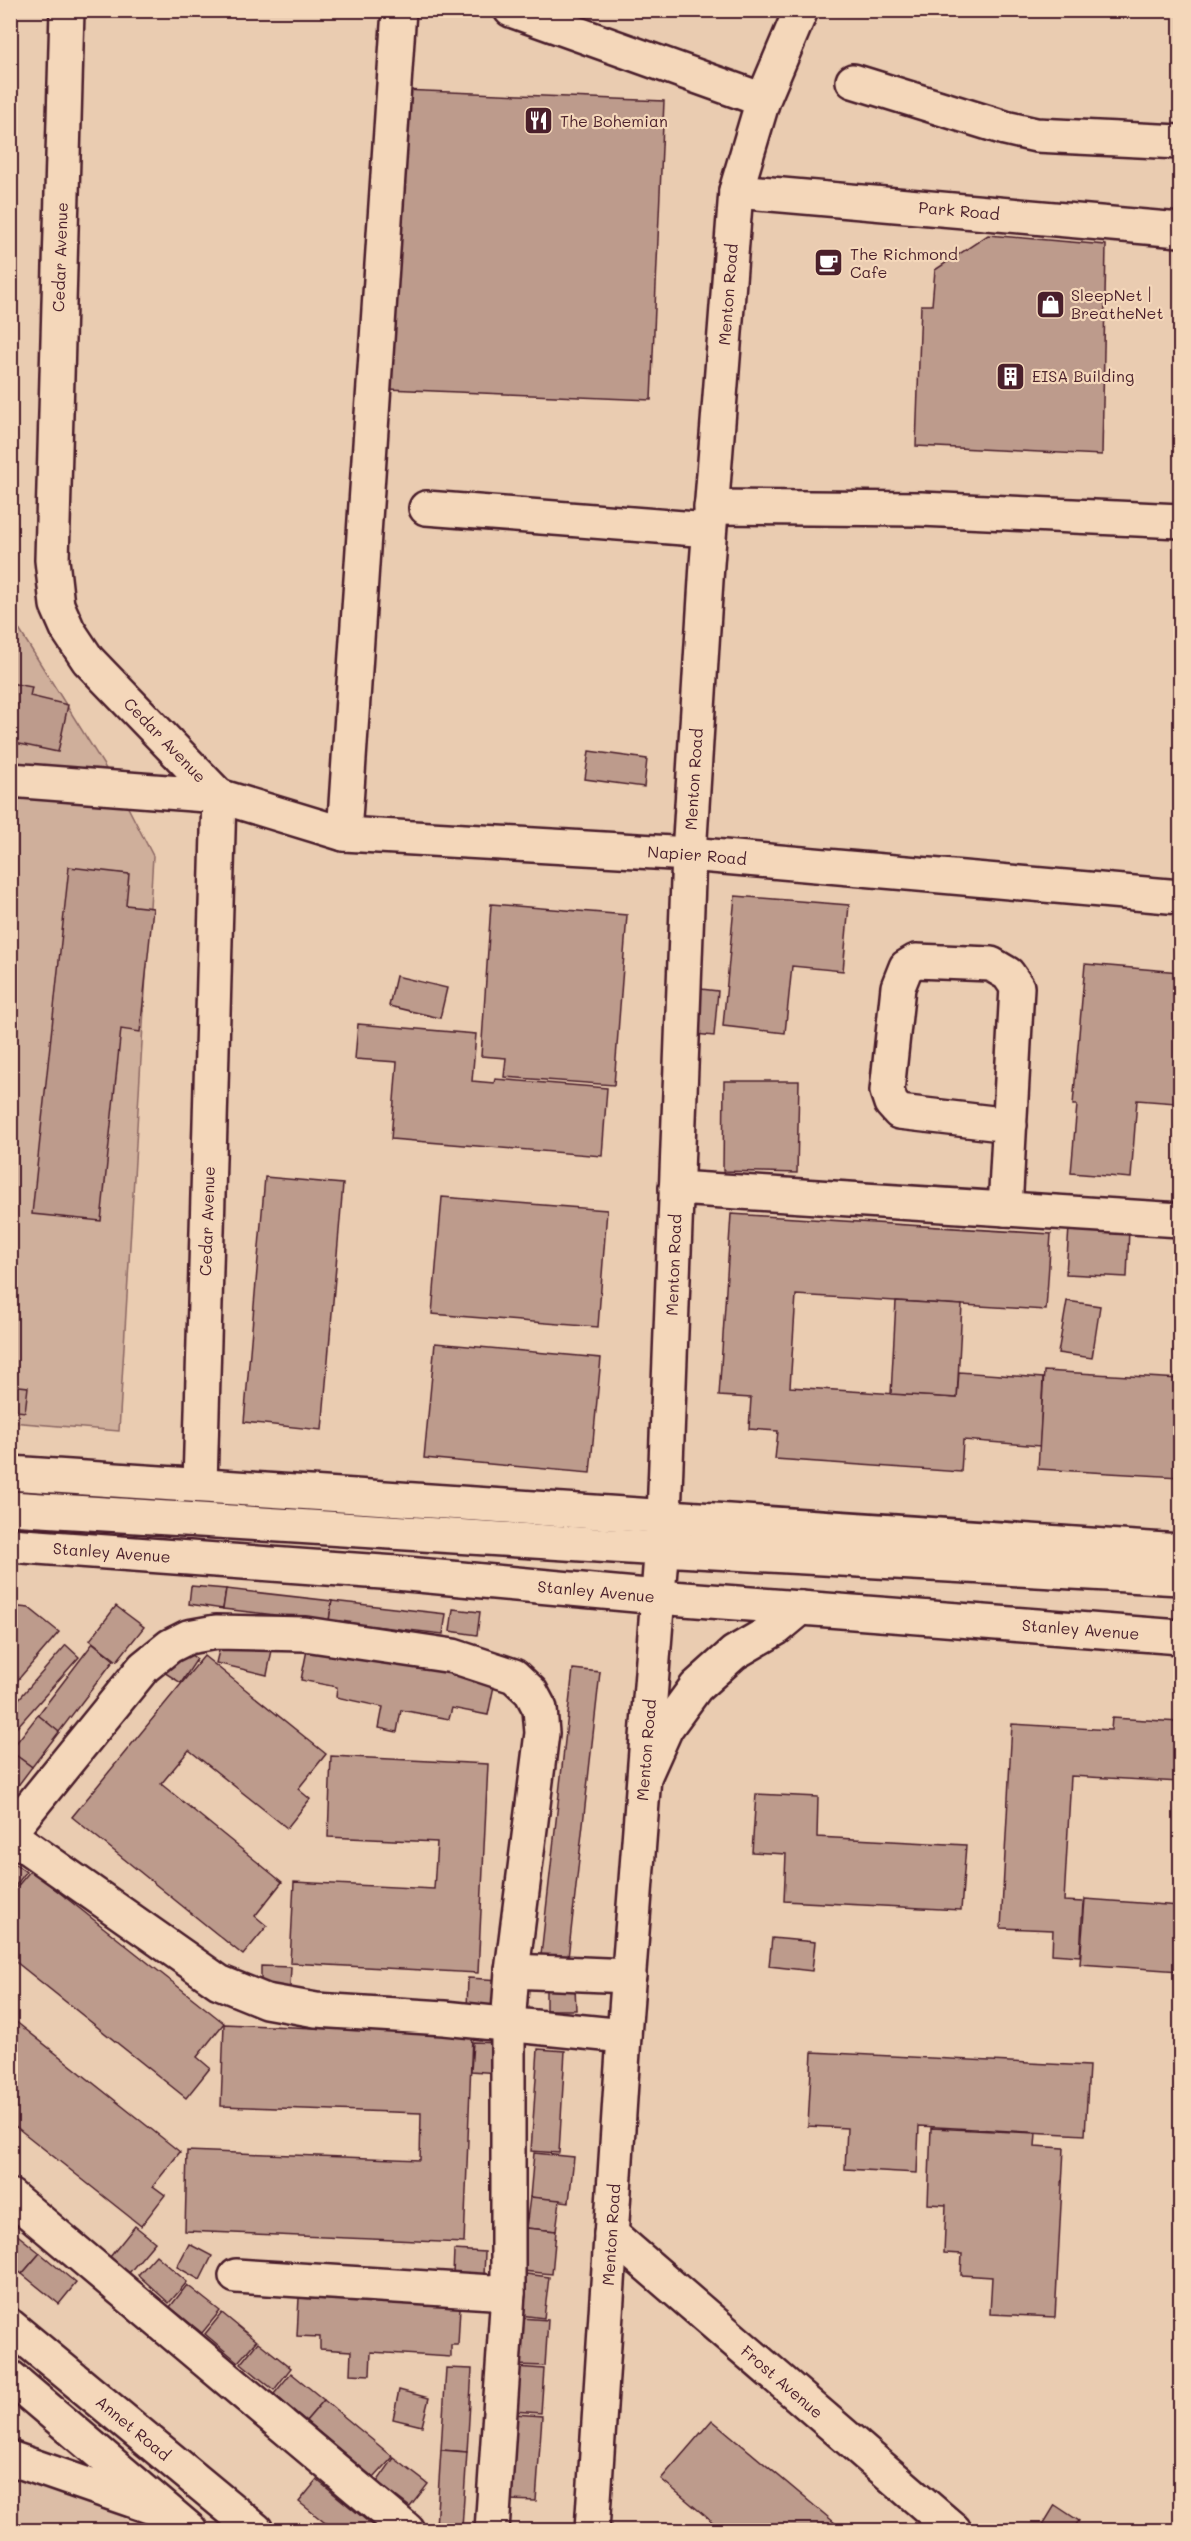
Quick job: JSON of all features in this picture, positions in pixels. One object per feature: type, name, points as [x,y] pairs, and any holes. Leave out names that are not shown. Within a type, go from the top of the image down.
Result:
[{"type":"street","name":"Cedar Avenue","points":[[67,10],[52,560],[57,605],[68,630],[88,660],[219,796],[200,1485]]},
{"type":"street","points":[[344,834],[399,10]]},
{"type":"street","points":[[511,10],[763,100]]},
{"type":"street","name":"Menton Road","points":[[592,2530],[624,2036],[664,1518],[689,854],[710,518],[736,191],[763,100],[801,10]]},
{"type":"street","points":[[853,81],[1005,128],[1036,135],[1180,142]]},
{"type":"street","name":"Park Road","points":[[736,191],[1180,230]]},
{"type":"street","points":[[426,508],[710,518],[921,509],[1180,521]]},
{"type":"street","name":"Napier Road","points":[[10,780],[219,796],[344,834],[689,854],[1180,897]]},
{"type":"street","points":[[1005,1209],[1010,1125],[1017,987],[1008,974],[991,964],[916,961],[906,967],[898,987],[887,1091],[891,1103],[899,1112],[1010,1125]]},
{"type":"street","points":[[676,1188],[1180,1220]]},
{"type":"street","points":[[10,1473],[1180,1551]]},
{"type":"street","points":[[10,1508],[661,1550],[1180,1578]]},
{"type":"street","name":"Stanley Avenue","points":[[10,1545],[396,1573],[658,1597],[1180,1637]]},
{"type":"street","points":[[645,1775],[666,1728],[696,1687],[734,1653],[777,1628],[801,1608]]},
{"type":"street","points":[[492,2530],[508,2293],[508,2026],[512,1971],[542,1733],[540,1709],[531,1692],[514,1676],[453,1656],[305,1634],[216,1632],[188,1637],[170,1646],[144,1668],[10,1833],[219,1982],[266,2001],[316,2010],[444,2018],[508,2026],[624,2036]]},
{"type":"street","points":[[512,1971],[629,1976]]},
{"type":"street","points":[[10,2196],[407,2530]]},
{"type":"street","name":"Frost Avenue","points":[[611,2234],[954,2530]]},
{"type":"street","points":[[236,2276],[508,2293]]},
{"type":"street","name":"Annet Road","points":[[10,2326],[256,2530]]},
{"type":"street","points":[[10,2377],[179,2522]]},
{"type":"street","points":[[10,2458],[179,2522]]},
{"type":"shaded area","points":[[10,615],[118,788],[153,856],[119,1431],[11,1422]]},
{"type":"shaded area","points":[[10,2476],[110,2506],[138,2530],[11,2530]]},
{"type":"building","points":[[401,90],[664,101],[651,400],[387,389]]},
{"type":"building","name":"EISA Building","points":[[988,235],[1106,245],[1102,455],[916,446],[921,305],[932,305],[935,270]]},
{"type":"building","points":[[10,683],[32,687],[30,696],[68,705],[58,752],[10,742]]},
{"type":"building","points":[[589,751],[647,759],[644,787],[585,779]]},
{"type":"building","points":[[69,867],[129,874],[126,905],[153,908],[140,1032],[121,1029],[101,1221],[32,1214]]},
{"type":"building","points":[[735,896],[849,905],[843,971],[792,966],[785,1033],[723,1026]]},
{"type":"building","points":[[491,904],[627,915],[614,1085],[504,1077],[506,1058],[481,1056]]},
{"type":"building","points":[[1085,964],[1180,972],[1180,1092],[1177,1092],[1176,1103],[1137,1100],[1131,1178],[1071,1173],[1077,1105],[1073,1105]]},
{"type":"building","points":[[396,976],[447,988],[440,1018],[389,1006]]},
{"type":"building","points":[[701,989],[718,991],[714,1036],[696,1034]]},
{"type":"building","points":[[358,1024],[476,1034],[472,1081],[494,1083],[495,1079],[607,1088],[602,1156],[391,1139],[397,1062],[355,1059]]},
{"type":"building","points":[[724,1081],[799,1081],[797,1173],[723,1171]]},
{"type":"building","points":[[265,1177],[343,1184],[322,1430],[244,1422]]},
{"type":"building","points":[[442,1197],[607,1210],[598,1327],[432,1314]]},
{"type":"building","points":[[731,1214],[1051,1234],[1046,1310],[796,1295],[790,1387],[957,1398],[959,1372],[1043,1378],[1040,1446],[963,1440],[961,1472],[775,1459],[778,1431],[749,1429],[751,1398],[719,1396]]},
{"type":"building","points":[[1069,1227],[1129,1229],[1127,1277],[1066,1274]]},
{"type":"building","points":[[896,1301],[962,1305],[957,1398],[891,1394]]},
{"type":"building","points":[[1067,1301],[1100,1306],[1092,1358],[1058,1353]]},
{"type":"building","points":[[435,1343],[601,1358],[590,1473],[424,1458]]},
{"type":"building","points":[[1044,1371],[1180,1379],[1180,1477],[1038,1469]]},
{"type":"building","points":[[10,1385],[28,1387],[25,1412],[10,1410]]},
{"type":"building","points":[[191,1586],[226,1589],[223,1609],[189,1604]]},
{"type":"building","points":[[226,1589],[332,1601],[329,1621],[223,1609]]},
{"type":"building","points":[[332,1601],[446,1614],[443,1634],[329,1621]]},
{"type":"building","points":[[10,1606],[29,1608],[59,1632],[10,1689]]},
{"type":"building","points":[[116,1606],[144,1627],[117,1661],[90,1640]]},
{"type":"building","points":[[453,1609],[480,1612],[477,1635],[450,1631]]},
{"type":"building","points":[[222,1638],[272,1650],[267,1675],[216,1663]]},
{"type":"building","points":[[309,1640],[496,1676],[488,1715],[452,1708],[449,1719],[401,1710],[397,1732],[379,1728],[383,1707],[336,1697],[337,1687],[301,1680]]},
{"type":"building","points":[[93,1643],[114,1660],[59,1732],[38,1715]]},
{"type":"building","points":[[66,1645],[79,1657],[10,1735],[10,1709]]},
{"type":"building","points":[[176,1645],[197,1659],[181,1683],[159,1669]]},
{"type":"building","points":[[204,1656],[326,1754],[298,1789],[310,1799],[287,1828],[189,1750],[161,1784],[282,1882],[255,1916],[267,1926],[243,1955],[72,1817]]},
{"type":"building","points":[[573,1669],[600,1672],[568,1958],[541,1955]]},
{"type":"building","points":[[38,1715],[59,1732],[32,1767],[10,1751]]},
{"type":"building","points":[[1112,1718],[1180,1722],[1180,1782],[1071,1776],[1064,1901],[1083,1902],[1080,1956],[1052,1954],[1053,1930],[1001,1928],[1012,1724],[1111,1730]]},
{"type":"building","points":[[10,1751],[32,1767],[10,1796]]},
{"type":"building","points":[[331,1756],[488,1764],[478,1973],[290,1963],[294,1882],[434,1889],[437,1842],[328,1837]]},
{"type":"building","points":[[756,1794],[818,1797],[817,1837],[966,1845],[961,1910],[784,1901],[786,1854],[752,1852]]},
{"type":"building","points":[[10,1860],[26,1872],[10,1893]]},
{"type":"building","points":[[31,1870],[224,2023],[197,2057],[210,2068],[186,2098],[16,1962],[10,1969],[10,1895]]},
{"type":"building","points":[[1085,1899],[1180,1906],[1180,1971],[1080,1964]]},
{"type":"building","points":[[772,1938],[815,1942],[812,1971],[769,1966]]},
{"type":"building","points":[[261,1966],[291,1967],[290,1987],[261,1987]]},
{"type":"building","points":[[468,1978],[501,1980],[499,2012],[467,2010]]},
{"type":"building","points":[[546,1986],[575,1987],[576,2010],[546,2010]]},
{"type":"building","points":[[10,2017],[180,2152],[153,2186],[165,2195],[141,2226],[10,2122]]},
{"type":"building","points":[[224,2024],[472,2035],[464,2243],[185,2231],[187,2151],[420,2160],[421,2113],[221,2106]]},
{"type":"building","points":[[473,2042],[500,2043],[498,2073],[471,2071]]},
{"type":"building","points":[[538,2049],[565,2051],[559,2153],[531,2151]]},
{"type":"building","points":[[812,2052],[1089,2066],[1085,2135],[919,2126],[917,2173],[845,2169],[847,2128],[808,2126]]},
{"type":"building","points":[[931,2128],[1036,2133],[1035,2146],[1064,2148],[1055,2317],[990,2314],[992,2277],[961,2275],[962,2254],[944,2253],[946,2205],[928,2204]]},
{"type":"building","points":[[534,2153],[574,2157],[569,2202],[530,2197]]},
{"type":"building","points":[[530,2197],[560,2200],[556,2231],[526,2228]]},
{"type":"building","points":[[135,2226],[155,2242],[129,2273],[110,2257]]},
{"type":"building","points":[[526,2228],[556,2231],[552,2274],[523,2271]]},
{"type":"building","points":[[10,2229],[40,2253],[22,2274],[10,2265]]},
{"type":"building","points":[[189,2244],[212,2256],[200,2280],[177,2267]]},
{"type":"building","points":[[454,2250],[485,2252],[484,2276],[453,2275]]},
{"type":"building","points":[[40,2253],[76,2283],[59,2304],[22,2274]]},
{"type":"building","points":[[156,2255],[187,2282],[169,2303],[138,2275]]},
{"type":"building","points":[[526,2274],[549,2277],[544,2318],[520,2315]]},
{"type":"building","points":[[187,2285],[220,2311],[202,2333],[170,2307]]},
{"type":"building","points":[[299,2298],[460,2307],[458,2345],[451,2345],[451,2357],[371,2352],[370,2375],[350,2374],[351,2351],[320,2349],[320,2337],[297,2336]]},
{"type":"building","points":[[222,2313],[256,2341],[238,2362],[205,2334]]},
{"type":"building","points":[[520,2318],[548,2320],[545,2366],[517,2365]]},
{"type":"building","points":[[258,2342],[291,2368],[274,2390],[241,2363]]},
{"type":"building","points":[[516,2367],[544,2369],[541,2413],[513,2411]]},
{"type":"building","points":[[446,2368],[472,2369],[467,2452],[441,2450]]},
{"type":"building","points":[[291,2373],[324,2400],[306,2421],[274,2394]]},
{"type":"building","points":[[399,2390],[429,2398],[422,2426],[393,2419]]},
{"type":"building","points":[[324,2400],[393,2457],[374,2478],[306,2421]]},
{"type":"building","points":[[514,2414],[542,2416],[536,2501],[509,2500]]},
{"type":"building","points":[[712,2420],[835,2523],[829,2530],[722,2530],[661,2479]]},
{"type":"building","points":[[441,2450],[467,2452],[462,2528],[436,2527]]},
{"type":"building","points":[[394,2458],[428,2484],[410,2507],[377,2482]]},
{"type":"building","points":[[317,2480],[378,2530],[334,2530],[299,2502]]},
{"type":"building","points":[[1055,2505],[1079,2521],[1072,2530],[1041,2528]]},
{"type":"place","name":"The Bohemian","points":[[539,121]]},
{"type":"place","name":"The Richmond Cafe","points":[[829,263]]},
{"type":"place","name":"SleepNet | BreatheNet","points":[[1050,304]]},
{"type":"place","name":"EISA Building","points":[[1011,376]]}]
